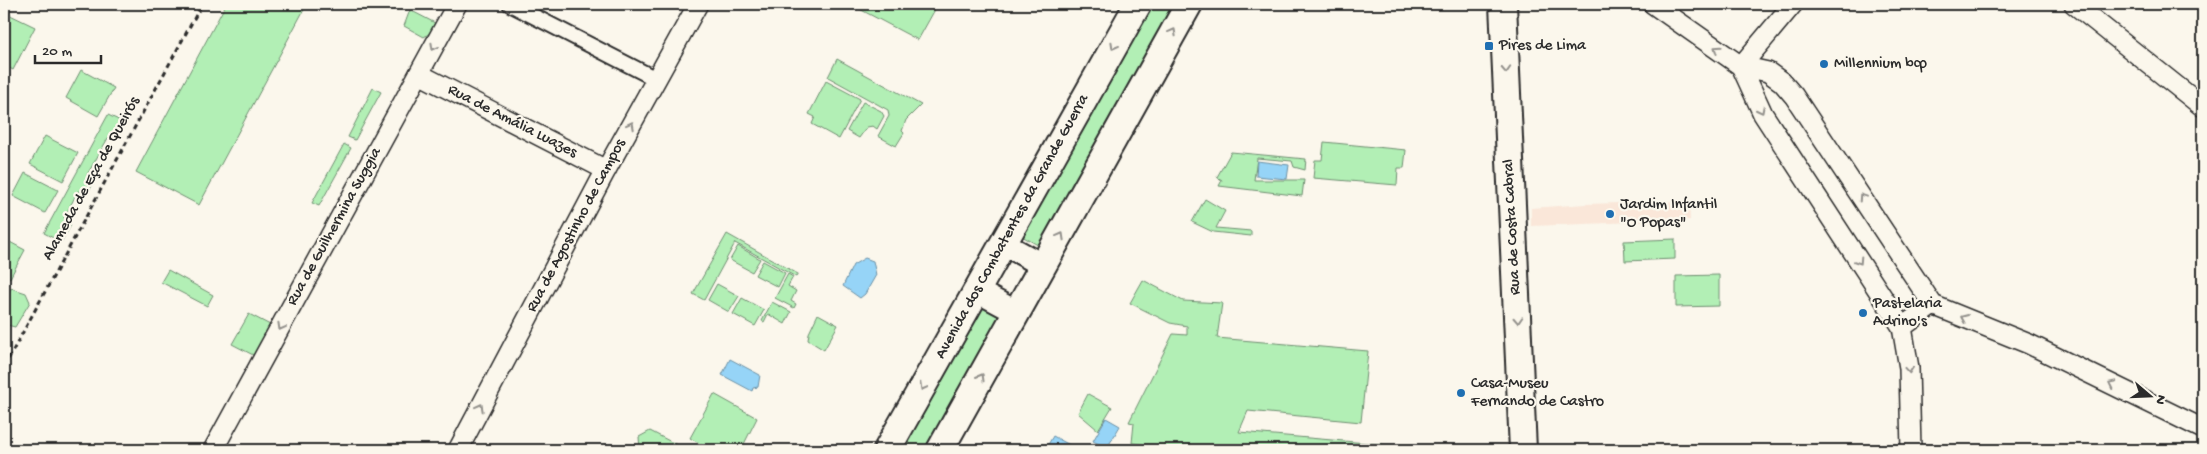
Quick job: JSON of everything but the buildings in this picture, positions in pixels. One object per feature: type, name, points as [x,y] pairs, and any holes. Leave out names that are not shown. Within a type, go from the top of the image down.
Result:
[{"type":"main road","name":"Avenida dos Combatentes da Grande Guerra","points":[[887,450],[1138,4]]},
{"type":"main road","points":[[940,450],[1189,4]]},
{"type":"main road","name":"Rua de Costa Cabral","points":[[1503,4],[1523,450]]},
{"type":"street","name":"Rua de Guilhermina Suggia","points":[[214,450],[457,4]]},
{"type":"street","points":[[510,4],[656,79]]},
{"type":"street","name":"Rua de Agostinho de Campos","points":[[458,450],[606,170],[698,4]]},
{"type":"street","points":[[1653,4],[1741,66],[1768,72],[1782,82],[1794,96],[1933,305],[2029,344],[2203,429]]},
{"type":"street","points":[[1741,66],[1793,4]]},
{"type":"street","points":[[2074,4],[2203,107]]},
{"type":"street","points":[[1741,66],[1763,114],[1902,327],[1909,368],[1910,450]]},
{"type":"street","name":"Rua de Amália Luazes","points":[[419,74],[606,170]]},
{"type":"street","points":[[1004,244],[1044,266]]},
{"type":"street","points":[[977,291],[1018,313]]},
{"type":"street","points":[[1902,327],[1933,305]]},
{"type":"path","name":"Alameda de Eça de Queirós","points":[[4,367],[202,4]]},
{"type":"shaded area","name":"Jardim Infantil \"O Popas\"","points":[[1689,201],[1690,220],[1531,226],[1531,208],[1585,204]]},
{"type":"green space","points":[[226,4],[307,4],[199,205],[136,172]]},
{"type":"green space","points":[[850,4],[938,4],[918,40]]},
{"type":"green space","points":[[1150,4],[1180,4],[1043,248],[1020,235]]},
{"type":"green space","points":[[410,10],[435,23],[430,33],[424,37],[404,26]]},
{"type":"green space","points":[[4,12],[35,27],[13,70],[4,65]]},
{"type":"green space","points":[[837,59],[921,105],[906,120],[902,131],[904,133],[896,146],[878,136],[889,116],[888,110],[828,77]]},
{"type":"green space","points":[[81,70],[114,88],[98,116],[66,98]]},
{"type":"green space","points":[[826,81],[860,99],[839,139],[812,124],[815,117],[809,114]]},
{"type":"green space","points":[[373,88],[381,92],[355,140],[348,137]]},
{"type":"green space","points":[[863,102],[881,111],[884,116],[877,129],[873,126],[867,127],[859,138],[847,131]]},
{"type":"green space","points":[[108,115],[125,123],[117,139],[108,138],[87,175],[94,182],[87,194],[78,191],[64,218],[71,225],[61,242],[44,233]]},
{"type":"green space","points":[[45,136],[78,153],[63,181],[30,164]]},
{"type":"green space","points":[[1324,142],[1406,150],[1404,168],[1398,168],[1397,185],[1313,178],[1315,160],[1322,160]]},
{"type":"green space","points":[[344,144],[351,148],[319,206],[312,203]]},
{"type":"green space","points":[[1231,152],[1306,159],[1305,170],[1294,167],[1292,161],[1257,158],[1254,180],[1304,180],[1302,196],[1219,186],[1222,180],[1217,177]]},
{"type":"green space","points":[[25,173],[58,190],[45,213],[13,196]]},
{"type":"green space","points":[[1205,199],[1225,211],[1216,228],[1251,231],[1251,236],[1213,232],[1192,222]]},
{"type":"green space","points":[[727,234],[798,274],[796,277],[735,243],[704,300],[693,294]]},
{"type":"green space","points":[[4,239],[25,250],[10,278],[4,275]]},
{"type":"green space","points":[[1675,239],[1675,259],[1625,261],[1624,241]]},
{"type":"green space","points":[[738,246],[760,259],[752,272],[730,260]]},
{"type":"green space","points":[[763,261],[785,273],[778,287],[755,275]]},
{"type":"green space","points":[[168,270],[213,295],[207,306],[161,282]]},
{"type":"green space","points":[[788,274],[793,277],[788,286],[796,291],[791,301],[796,304],[794,308],[775,298]]},
{"type":"green space","points":[[1719,275],[1719,306],[1676,307],[1676,276]]},
{"type":"green space","points":[[1143,280],[1183,301],[1222,303],[1217,338],[1368,351],[1361,422],[1248,411],[1239,432],[1425,448],[1425,450],[1191,450],[1132,443],[1134,423],[1129,422],[1173,334],[1187,335],[1187,326],[1170,323],[1130,303]]},
{"type":"green space","points":[[717,284],[739,296],[729,312],[708,300]]},
{"type":"green space","points":[[11,288],[26,293],[30,302],[15,327],[7,325],[4,331],[4,302]]},
{"type":"green space","points":[[742,298],[764,310],[755,326],[733,314]]},
{"type":"green space","points":[[772,302],[791,312],[785,324],[768,314],[764,322],[762,321]]},
{"type":"green space","points":[[982,307],[1003,319],[930,450],[902,450]]},
{"type":"green space","points":[[249,314],[272,326],[255,356],[232,344]]},
{"type":"green space","points":[[818,314],[838,325],[824,350],[808,340],[809,333]]},
{"type":"green space","points":[[714,394],[757,418],[741,450],[711,450],[690,438]]},
{"type":"green space","points":[[1088,394],[1112,407],[1098,430],[1078,413]]},
{"type":"green space","points":[[650,431],[681,447],[679,450],[640,450],[639,437]]},
{"type":"water","points":[[1257,161],[1289,165],[1287,179],[1256,176]]},
{"type":"water","points":[[865,258],[873,261],[876,275],[865,294],[860,298],[843,286],[853,265]]},
{"type":"water","points":[[730,359],[760,375],[758,387],[753,388],[752,391],[722,375]]},
{"type":"water","points":[[1106,418],[1120,426],[1107,448],[1093,441]]},
{"type":"water","points":[[1053,436],[1079,450],[1045,450]]},
{"type":"place","name":"Pires de Lima","points":[[1489,46]]},
{"type":"place","name":"Millennium bcp","points":[[1824,64]]},
{"type":"place","name":"Jardim Infantil \"O Popas\"","points":[[1610,214]]},
{"type":"place","name":"Pastelaria Adrino's","points":[[1863,313]]},
{"type":"place","name":"Casa-Museu Fernando de Castro","points":[[1461,393]]}]
